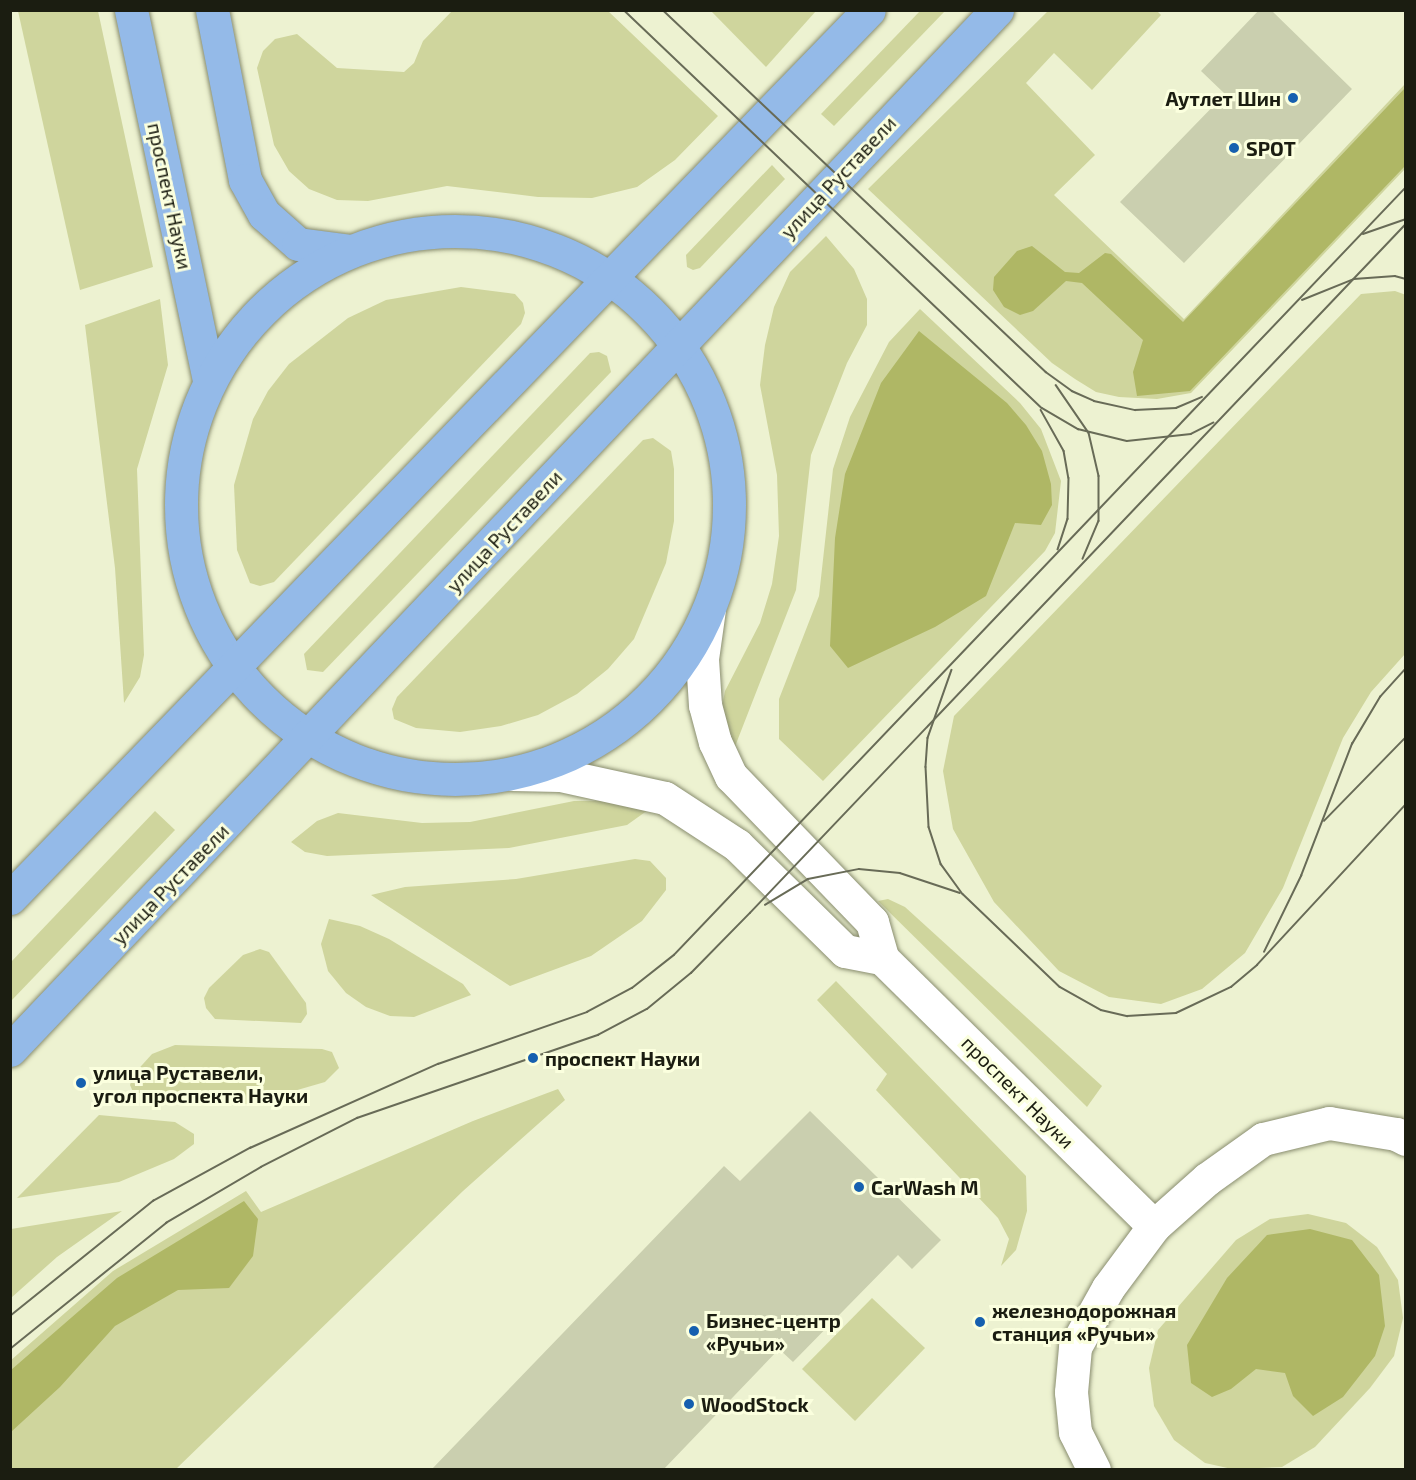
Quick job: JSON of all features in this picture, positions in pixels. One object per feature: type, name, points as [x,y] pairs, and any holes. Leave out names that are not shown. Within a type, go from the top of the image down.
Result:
[{"type":"main road","name":"проспект Науки","points":[[131,10],[210,381]]},
{"type":"main road","points":[[212,10],[245,180],[264,214],[298,244],[350,251]]},
{"type":"main road","name":"улица Руставели","points":[[10,1050],[309,738],[997,10]]},
{"type":"main road","points":[[10,898],[611,280],[859,16]]},
{"type":"main road","points":[[484,232],[551,248],[611,280],[680,345],[713,410],[728,476],[727,544],[709,609],[689,649],[663,685],[632,716],[595,742],[555,761],[513,774],[461,780],[408,776],[357,762],[309,738],[268,707],[234,668],[198,602],[181,528],[185,453],[210,381],[226,353],[268,303],[293,283],[350,251],[416,233],[484,232]]},
{"type":"street","points":[[513,774],[560,775],[665,798],[737,845],[845,951],[882,958],[872,921],[731,776],[715,742],[705,705],[702,659],[709,609]]},
{"type":"street","name":"проспект Науки","points":[[882,958],[1154,1226]]},
{"type":"street","points":[[1094,1470],[1075,1432],[1071,1392],[1075,1347],[1108,1288],[1154,1226],[1207,1179],[1263,1139],[1329,1123],[1396,1134],[1406,1139]]},
{"type":"green space","points":[[18,11],[98,11],[153,267],[80,290]]},
{"type":"green space","points":[[452,11],[608,11],[718,116],[675,160],[637,187],[592,198],[538,197],[447,186],[368,201],[337,200],[309,189],[289,171],[274,145],[257,68],[263,51],[275,39],[297,34],[337,68],[404,72],[414,63],[423,41]]},
{"type":"green space","points":[[711,11],[816,11],[766,67]]},
{"type":"green space","points":[[920,11],[945,11],[834,126],[821,114]]},
{"type":"green space","points":[[1048,11],[1157,11],[1161,15],[1092,90],[1054,53],[1026,83],[1095,155],[1054,195],[1184,319],[1405,84],[1405,169],[1191,393],[1157,399],[1119,397],[1096,392],[1075,379],[1052,363],[868,189]]},
{"type":"green space","points":[[1405,88],[1405,166],[1190,391],[1137,396],[1133,372],[1143,340],[1082,283],[1066,281],[1033,311],[1020,315],[1004,307],[993,290],[994,277],[1017,251],[1032,246],[1065,272],[1079,273],[1105,253],[1111,254],[1183,322]]},
{"type":"green space","points":[[772,165],[785,179],[700,268],[693,270],[687,267],[686,255]]},
{"type":"green space","points":[[826,236],[854,269],[867,299],[867,325],[847,363],[811,455],[796,590],[734,749],[721,712],[725,691],[760,623],[772,584],[779,536],[777,475],[760,385],[765,345],[774,307],[790,272]]},
{"type":"green space","points":[[461,287],[515,294],[523,303],[525,313],[521,324],[274,582],[260,586],[250,583],[237,550],[234,485],[253,419],[268,391],[289,364],[348,318],[386,300]]},
{"type":"green space","points":[[1395,291],[1406,295],[1405,654],[1371,692],[1343,738],[1283,888],[1245,953],[1202,989],[1161,1004],[1109,997],[1059,971],[994,902],[953,829],[943,771],[954,716],[1361,294]]},
{"type":"green space","points":[[160,299],[168,365],[137,469],[144,655],[140,677],[124,703],[115,568],[85,325]]},
{"type":"green space","points":[[920,309],[1020,403],[1041,429],[1061,481],[1055,533],[1045,551],[823,781],[779,739],[779,699],[819,596],[833,469],[850,417],[889,342]]},
{"type":"green space","points":[[919,331],[1007,403],[1026,425],[1042,451],[1051,484],[1052,505],[1041,525],[1015,523],[986,596],[935,627],[848,668],[830,646],[835,538],[845,474],[881,383]]},
{"type":"green space","points":[[599,352],[607,356],[611,372],[323,672],[307,670],[304,654],[590,353]]},
{"type":"green space","points":[[653,438],[671,451],[674,469],[674,521],[666,563],[634,639],[608,669],[577,694],[538,715],[501,726],[460,732],[416,728],[394,719],[392,709],[397,697],[643,440]]},
{"type":"green space","points":[[574,801],[608,801],[648,810],[627,825],[509,848],[327,856],[305,852],[291,842],[317,821],[338,813],[422,823],[470,822]]},
{"type":"green space","points":[[155,811],[175,830],[11,1001],[11,962]]},
{"type":"green space","points":[[635,859],[650,861],[666,878],[666,890],[642,921],[591,956],[510,986],[371,895],[405,887],[516,879]]},
{"type":"green space","points":[[888,899],[905,907],[1102,1086],[1087,1107],[878,901]]},
{"type":"green space","points":[[329,919],[360,926],[389,939],[463,984],[471,995],[414,1017],[390,1016],[366,1007],[346,993],[328,971],[321,944]]},
{"type":"green space","points":[[260,949],[269,952],[306,1003],[307,1014],[301,1023],[215,1019],[206,1008],[204,998],[209,988],[243,955]]},
{"type":"green space","points":[[836,981],[1026,1176],[1027,1211],[1016,1250],[1001,1266],[1009,1239],[998,1218],[876,1090],[887,1074],[817,1000]]},
{"type":"green space","points":[[175,1045],[322,1049],[332,1052],[339,1068],[325,1082],[249,1104],[215,1104],[133,1092],[130,1085],[133,1075],[152,1054]]},
{"type":"green space","points":[[558,1089],[565,1100],[463,1191],[176,1469],[11,1469],[10,1361],[113,1271],[246,1191],[261,1212],[473,1121]]},
{"type":"green space","points":[[99,1115],[175,1122],[194,1134],[194,1144],[174,1159],[119,1182],[17,1198]]},
{"type":"green space","points":[[244,1201],[258,1219],[253,1256],[229,1288],[178,1290],[115,1326],[60,1387],[11,1432],[11,1370],[117,1278]]},
{"type":"green space","points":[[122,1211],[57,1257],[11,1298],[11,1229]]},
{"type":"green space","points":[[1308,1214],[1346,1223],[1377,1247],[1398,1280],[1403,1318],[1394,1356],[1370,1388],[1315,1447],[1282,1467],[1232,1469],[1205,1463],[1174,1440],[1154,1406],[1149,1368],[1158,1330],[1236,1240],[1270,1219]]},
{"type":"green space","points":[[1310,1229],[1352,1240],[1379,1275],[1385,1326],[1375,1356],[1343,1397],[1313,1416],[1293,1396],[1285,1373],[1256,1369],[1231,1389],[1212,1397],[1191,1383],[1187,1345],[1227,1278],[1267,1235]]},
{"type":"green space","points":[[872,1298],[925,1348],[855,1421],[802,1369]]},
{"type":"building","name":"SPOT","points":[[1259,10],[1271,10],[1352,89],[1184,263],[1120,202],[1225,94],[1201,71]]},
{"type":"building","name":"Бизнес-центр «Ручьи»","points":[[810,1111],[941,1240],[912,1269],[898,1255],[793,1362],[779,1349],[663,1470],[431,1470],[724,1166],[740,1181]]},
{"type":"tram line","points":[[624,10],[1042,408],[1078,429],[1127,441],[1191,434],[1213,423]]},
{"type":"tram line","points":[[663,10],[1046,372],[1072,391],[1094,401],[1135,410],[1176,408],[1202,397]]},
{"type":"tram line","points":[[10,1316],[153,1201],[250,1148],[438,1064],[587,1012],[632,988],[674,955],[1406,187]]},
{"type":"tram line","points":[[1363,234],[1406,219]]},
{"type":"tram line","points":[[10,1349],[166,1223],[261,1167],[357,1118],[598,1035],[647,1009],[691,973],[750,913],[1406,224]]},
{"type":"tram line","points":[[1302,300],[1354,279],[1395,276],[1406,279]]},
{"type":"tram line","points":[[1056,385],[1089,433],[1099,476],[1099,521],[1083,559]]},
{"type":"tram line","points":[[1041,410],[1064,451],[1069,478],[1068,519],[1058,549]]},
{"type":"tram line","points":[[1264,952],[1301,876],[1352,744],[1380,697],[1406,668]]},
{"type":"tram line","points":[[952,670],[928,738],[926,767],[929,827],[941,864],[963,894],[1060,987],[1101,1010],[1127,1016],[1176,1013],[1231,987],[1257,965],[1406,804]]},
{"type":"tram line","points":[[1324,821],[1406,737]]},
{"type":"tram line","points":[[765,905],[808,879],[859,869],[900,873],[960,893]]},
{"type":"place","name":"Аутлет Шин","points":[[1293,98]]},
{"type":"place","name":"SPOT","points":[[1234,148]]},
{"type":"place","name":"проспект Науки","points":[[533,1058]]},
{"type":"place","name":"улица Руставели, угол проспекта Науки","points":[[81,1083]]},
{"type":"place","name":"CarWash M","points":[[859,1187]]},
{"type":"place","name":"железнодорожная станция «Ручьи»","points":[[980,1322]]},
{"type":"place","name":"Бизнес-центр «Ручьи»","points":[[694,1331]]},
{"type":"place","name":"WoodStock","points":[[689,1404]]}]
